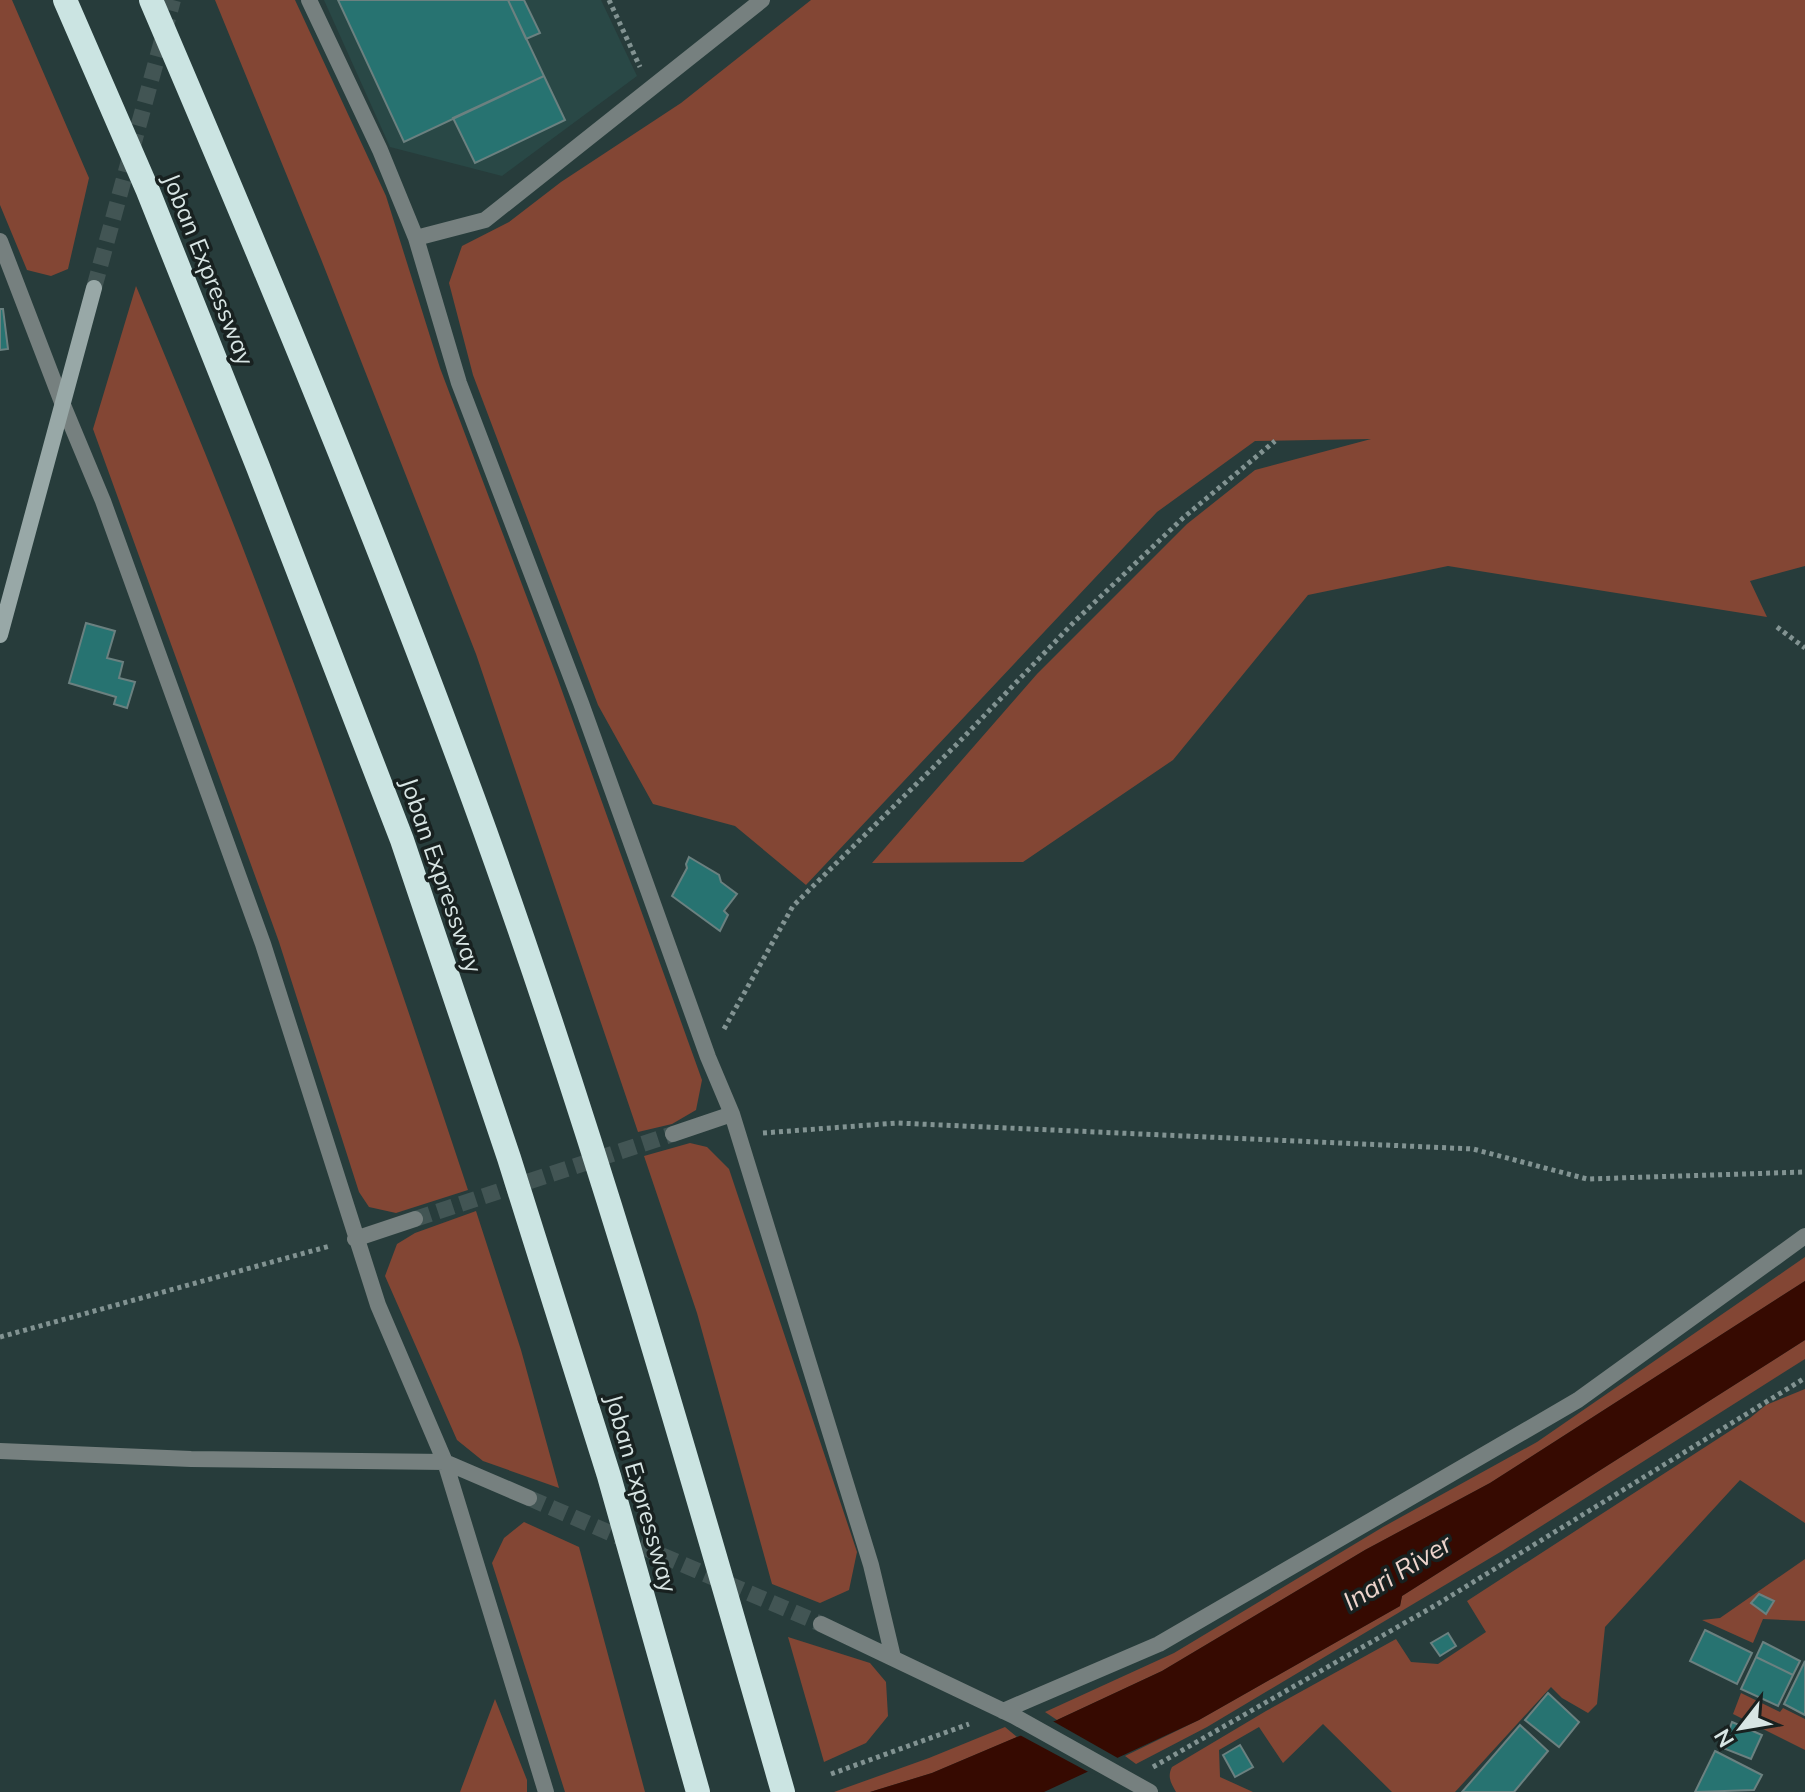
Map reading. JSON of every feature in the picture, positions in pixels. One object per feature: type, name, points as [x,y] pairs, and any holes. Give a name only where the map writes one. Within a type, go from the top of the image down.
[{"type":"highway","name":"Joban Expressway","points":[[65,0],[154,205],[402,840],[509,1158],[605,1460],[698,1792]]},
{"type":"highway","points":[[151,0],[335,437],[474,800],[589,1139],[684,1447],[783,1792]]},
{"type":"main road","points":[[0,635],[4,599],[63,405],[94,288]]},
{"type":"street","points":[[309,0],[380,150],[416,238],[459,383],[581,703],[708,1057],[732,1114],[871,1565],[893,1657]]},
{"type":"street","points":[[416,238],[485,220],[762,0]]},
{"type":"street","points":[[0,241],[103,501],[263,944],[378,1305],[445,1462],[546,1792]]},
{"type":"street","points":[[673,1134],[732,1114]]},
{"type":"street","points":[[355,1239],[415,1219]]},
{"type":"street","points":[[1003,1711],[1159,1644],[1565,1408],[1805,1236]]},
{"type":"street","points":[[0,1451],[191,1459],[445,1462],[529,1498]]},
{"type":"street","points":[[821,1624],[1003,1711],[1150,1792]]},
{"type":"path","points":[[609,0],[650,89]]},
{"type":"path","points":[[708,1057],[793,906],[1129,569],[1183,518],[1275,441]]},
{"type":"path","points":[[1777,627],[1805,648]]},
{"type":"path","points":[[739,1135],[897,1123],[1473,1149],[1587,1179],[1805,1172]]},
{"type":"path","points":[[0,1337],[355,1239]]},
{"type":"path","points":[[1120,1776],[1436,1605],[1805,1378]]},
{"type":"path","points":[[831,1774],[1003,1711]]},
{"type":"shaded area","points":[[0,0],[12,0],[89,178],[68,269],[51,276],[27,270],[0,205]]},
{"type":"shaded area","points":[[215,0],[295,0],[386,196],[440,368],[557,677],[702,1080],[696,1110],[672,1124],[638,1132],[476,654],[321,259]]},
{"type":"shaded area","points":[[324,0],[601,0],[637,76],[502,176],[390,147]]},
{"type":"shaded area","points":[[811,0],[1805,0],[1805,566],[1750,581],[1767,617],[1448,566],[1308,595],[1173,760],[1023,862],[872,863],[1037,674],[1187,524],[1255,470],[1371,439],[1255,441],[1157,512],[806,885],[735,826],[653,804],[598,705],[473,375],[449,283],[462,246],[509,222],[561,182],[681,103]]},
{"type":"shaded area","points":[[136,286],[234,526],[292,679],[370,897],[468,1190],[396,1213],[369,1207],[359,1192],[279,942],[93,429]]},
{"type":"shaded area","points":[[690,1143],[707,1147],[729,1169],[857,1552],[849,1590],[820,1603],[772,1584],[697,1313],[644,1156]]},
{"type":"shaded area","points":[[476,1211],[521,1350],[559,1488],[483,1461],[457,1440],[385,1276],[397,1244],[415,1233]]},
{"type":"shaded area","points":[[1805,1257],[1805,1281],[1490,1483],[1365,1550],[1162,1671],[1057,1720],[1045,1712],[1174,1653],[1383,1527],[1537,1442]]},
{"type":"shaded area","points":[[1805,1340],[1805,1359],[1502,1551],[1207,1727],[1136,1764],[1125,1756],[1199,1720],[1400,1606],[1402,1596]]},
{"type":"shaded area","points":[[1805,1389],[1805,1523],[1740,1480],[1605,1627],[1597,1704],[1588,1713],[1562,1698],[1551,1687],[1455,1792],[1392,1792],[1323,1724],[1283,1763],[1259,1727],[1219,1750],[1220,1777],[1253,1792],[1176,1792],[1170,1777],[1172,1767],[1396,1639],[1411,1662],[1438,1664],[1486,1632],[1467,1601],[1766,1405]]},
{"type":"shaded area","points":[[524,1522],[579,1547],[645,1792],[565,1792],[492,1563],[504,1538]]},
{"type":"shaded area","points":[[1805,1559],[1805,1621],[1763,1619],[1753,1643],[1702,1620],[1720,1618]]},
{"type":"shaded area","points":[[788,1637],[870,1663],[886,1682],[888,1716],[866,1743],[824,1762]]},
{"type":"shaded area","points":[[1741,1693],[1780,1712],[1783,1708],[1805,1719],[1805,1750],[1733,1714]]},
{"type":"shaded area","points":[[495,1699],[527,1780],[527,1792],[460,1792]]},
{"type":"shaded area","points":[[1005,1727],[1017,1737],[932,1773],[870,1792],[834,1792],[929,1758]]},
{"type":"water","name":"Inari River","points":[[1805,1281],[1805,1340],[1402,1596],[1400,1606],[1199,1720],[1044,1792],[870,1792],[932,1773],[1162,1671],[1365,1550],[1490,1483]]},
{"type":"pier","points":[[1049,1719],[1123,1761],[1094,1775],[1016,1733]]},
{"type":"building","points":[[338,0],[508,0],[544,76],[404,142]]},
{"type":"building","points":[[508,0],[524,0],[540,33],[526,39]]},
{"type":"building","points":[[544,76],[565,120],[475,163],[453,118]]},
{"type":"building","points":[[0,309],[3,309],[8,349],[0,350]]},
{"type":"building","points":[[86,623],[115,631],[107,658],[123,662],[119,678],[135,682],[127,708],[114,704],[116,697],[69,683]]},
{"type":"building","points":[[689,857],[719,875],[721,882],[737,894],[724,911],[728,915],[720,931],[672,896],[687,868]]},
{"type":"building","points":[[1759,1594],[1774,1601],[1766,1614],[1751,1603]]},
{"type":"building","points":[[1705,1630],[1752,1653],[1737,1684],[1690,1661]]},
{"type":"building","points":[[1448,1633],[1456,1646],[1440,1656],[1431,1643]]},
{"type":"building","points":[[1763,1642],[1800,1661],[1793,1675],[1756,1657]]},
{"type":"building","points":[[1756,1657],[1793,1675],[1778,1706],[1741,1689]]},
{"type":"building","points":[[1805,1661],[1805,1715],[1784,1704]]},
{"type":"building","points":[[1548,1693],[1579,1722],[1559,1747],[1525,1720]]},
{"type":"building","points":[[1732,1722],[1762,1735],[1751,1759],[1723,1748]]},
{"type":"building","points":[[1520,1725],[1548,1751],[1514,1792],[1462,1792]]},
{"type":"building","points":[[1240,1745],[1253,1767],[1235,1777],[1223,1755]]},
{"type":"building","points":[[1715,1751],[1762,1775],[1754,1790],[1695,1792]]},
{"type":"tunnel","points":[[94,288],[173,0]]},
{"type":"tunnel","points":[[415,1219],[673,1134]]},
{"type":"tunnel","points":[[529,1498],[821,1624]]}]
